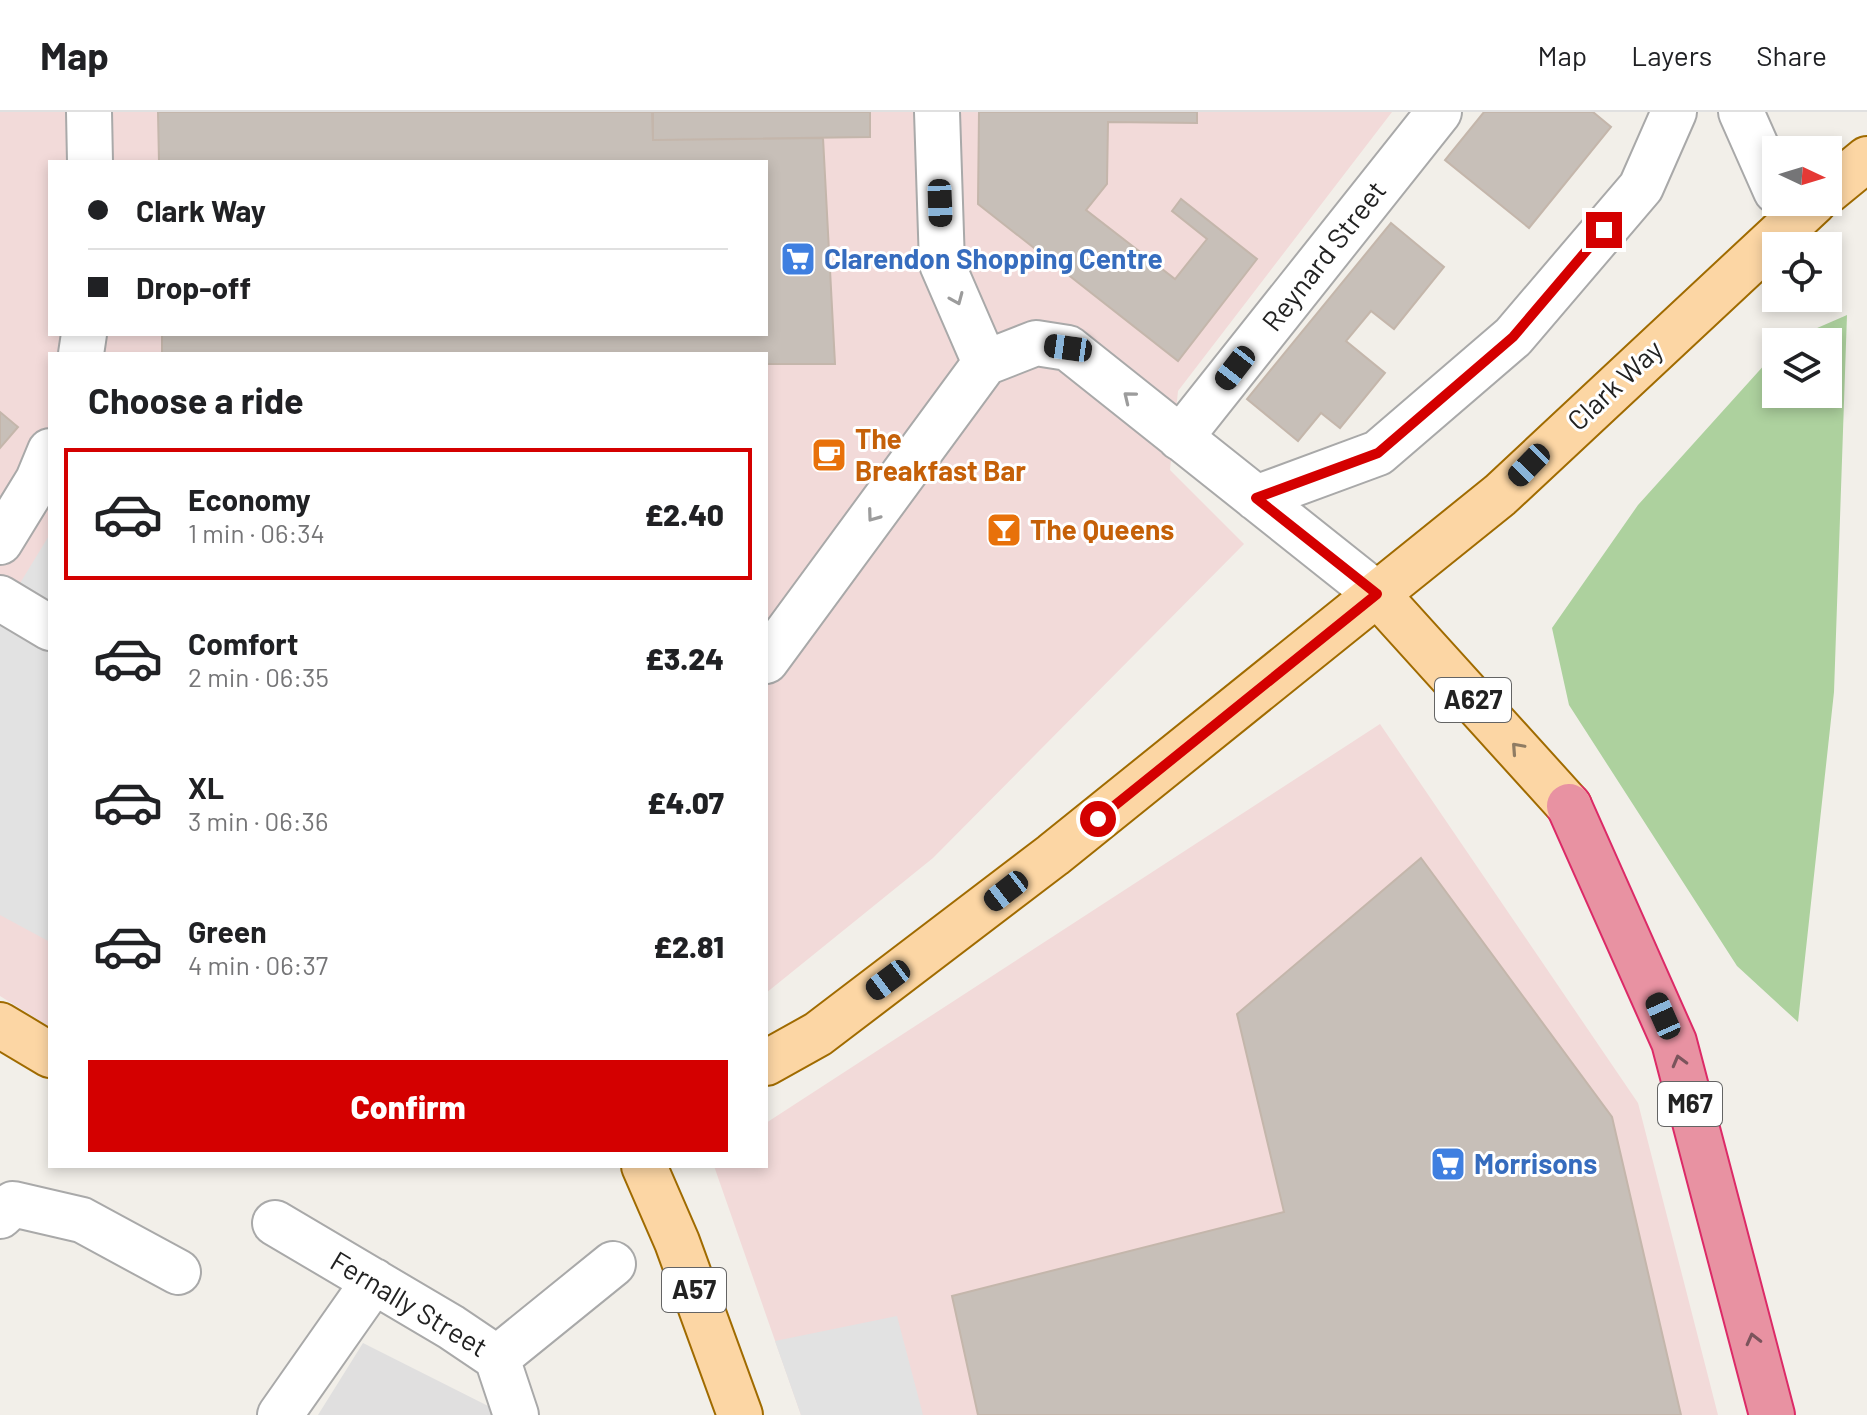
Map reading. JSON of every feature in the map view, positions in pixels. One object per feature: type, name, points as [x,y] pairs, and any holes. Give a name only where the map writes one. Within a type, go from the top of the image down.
[{"type":"highway","name":"M67","points":[[1569,806],[1674,1042],[1772,1415]]},
{"type":"main road","points":[[1842,179],[1864,161]]},
{"type":"main road","name":"Clark Way","points":[[768,1062],[818,1034],[1053,855],[1500,495],[1778,216]]},
{"type":"main road","name":"A627","points":[[1377,594],[1569,806]]},
{"type":"main road","points":[[0,1025],[48,1054]]},
{"type":"main road","name":"A57","points":[[645,1168],[677,1242],[740,1415]]},
{"type":"street","points":[[89,112],[90,160]]},
{"type":"street","points":[[937,112],[942,264],[985,363]]},
{"type":"street","name":"Reynard Street","points":[[1180,438],[1439,112]]},
{"type":"street","points":[[1256,498],[1378,453],[1513,337],[1641,187],[1674,112]]},
{"type":"street","points":[[1741,112],[1762,151]]},
{"type":"street","points":[[768,658],[985,363],[1036,343],[1068,348],[1377,594]]},
{"type":"street","points":[[0,542],[44,465]]},
{"type":"street","points":[[0,598],[48,627]]},
{"type":"street","points":[[0,1216],[13,1204],[82,1220],[178,1272]]},
{"type":"street","name":"Fernally Street","points":[[275,1223],[451,1327],[497,1358],[613,1264]]},
{"type":"street","points":[[280,1415],[374,1281]]},
{"type":"street","points":[[497,1358],[516,1415]]},
{"type":"shaded area","points":[[0,112],[1392,112],[1178,391],[1170,470],[1244,544],[933,858],[768,991],[768,352],[48,352],[48,1026],[0,996]]},
{"type":"shaded area","points":[[48,537],[48,941],[0,915],[0,616]]},
{"type":"shaded area","points":[[1380,724],[1638,1103],[1718,1415],[801,1415],[715,1168],[768,1168],[768,1122]]},
{"type":"shaded area","points":[[897,1316],[923,1415],[801,1415],[775,1341]]},
{"type":"shaded area","points":[[363,1343],[506,1415],[318,1415]]},
{"type":"green space","points":[[1847,315],[1834,692],[1798,1022],[1737,966],[1569,705],[1552,628],[1638,505],[1762,368],[1762,408],[1842,408],[1842,328],[1817,328]]},
{"type":"building","name":"Clarendon Shopping Centre","points":[[158,112],[652,112],[653,140],[823,138],[835,364],[768,364],[768,352],[162,352],[162,336],[768,336],[768,160],[159,160]]},
{"type":"building","points":[[653,112],[870,112],[870,137],[653,140]]},
{"type":"building","points":[[979,112],[1197,112],[1197,123],[1108,122],[1107,184],[1086,210],[1175,279],[1207,239],[1172,211],[1181,199],[1257,259],[1178,361],[978,204]]},
{"type":"building","points":[[1484,112],[1593,112],[1611,127],[1529,228],[1445,160]]},
{"type":"building","points":[[1391,223],[1444,267],[1394,329],[1371,311],[1346,341],[1385,373],[1340,428],[1321,413],[1298,441],[1247,399]]},
{"type":"building","points":[[0,412],[18,427],[0,448]]},
{"type":"building","name":"Morrisons","points":[[1421,858],[1612,1117],[1681,1415],[978,1415],[952,1296],[1284,1212],[1237,1014]]},
{"type":"place","name":"Clarendon Shopping Centre","points":[[798,259]]},
{"type":"place","name":"The Breakfast Bar","points":[[829,455]]},
{"type":"place","name":"The Queens","points":[[1004,530]]},
{"type":"place","name":"Morrisons","points":[[1448,1164]]},
{"type":"route","points":[[1098,819],[1377,594],[1256,498],[1378,453],[1513,337],[1604,230]]}]
